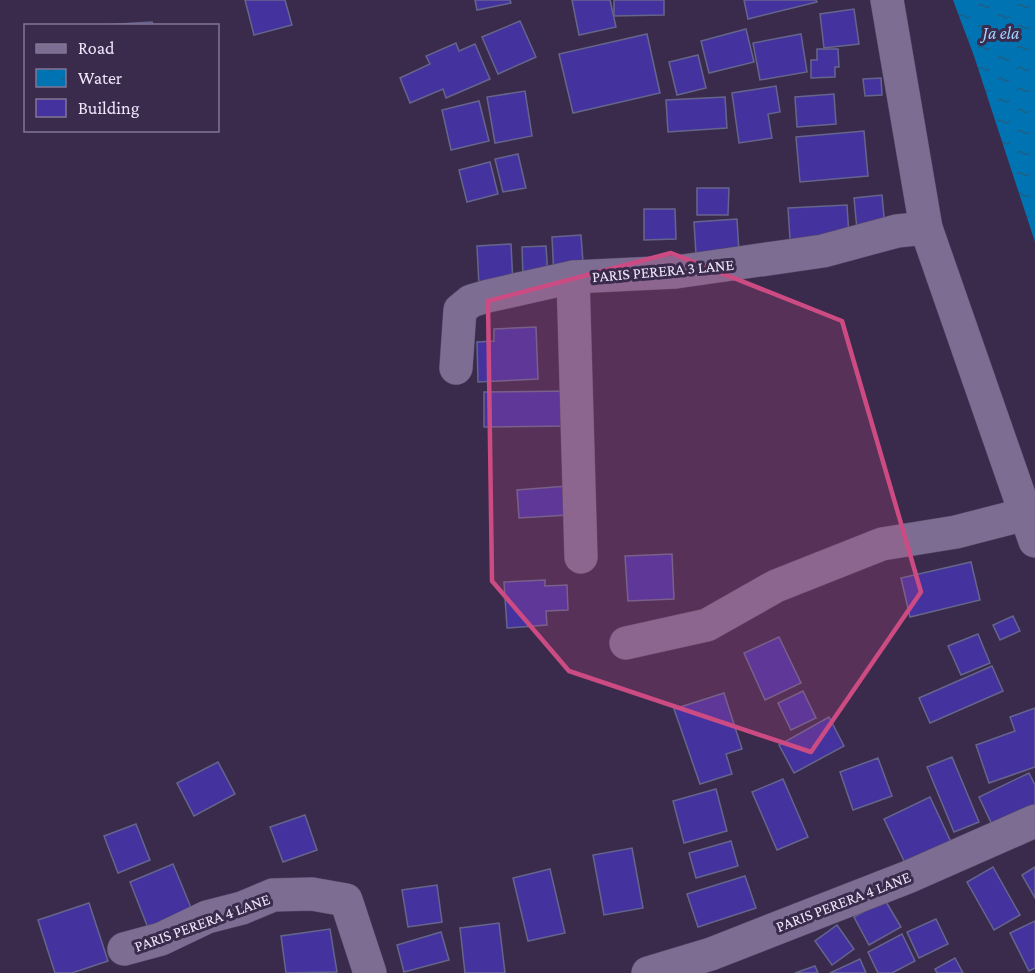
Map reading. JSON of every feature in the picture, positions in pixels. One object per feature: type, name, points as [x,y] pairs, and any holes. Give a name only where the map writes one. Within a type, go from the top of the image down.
[{"type":"street","points":[[626,643],[707,625],[776,586],[882,544],[956,532],[1031,528],[926,228],[887,0]]},
{"type":"street","name":"PARIS PERERA 3 LANE","points":[[456,368],[460,310],[471,301],[573,278],[699,269],[823,251],[897,231],[926,228]]},
{"type":"street","points":[[573,278],[581,557]]},
{"type":"street","name":"PARIS PERERA 4 LANE","points":[[648,973],[711,954],[908,877],[1035,821]]},
{"type":"street","name":"PARIS PERERA 4 LANE","points":[[124,949],[161,939],[207,917],[242,908],[273,895],[312,894],[346,900],[370,973]]},
{"type":"highlighted area","points":[[671,253],[842,321],[921,592],[811,752],[569,671],[492,581],[488,301]]},
{"type":"water","name":"Ja ela","points":[[953,0],[1035,0],[1035,242],[974,56]]},
{"type":"building","points":[[245,0],[285,0],[292,25],[254,35]]},
{"type":"building","points":[[475,0],[510,0],[511,3],[477,10]]},
{"type":"building","points":[[572,0],[610,0],[616,27],[579,35]]},
{"type":"building","points":[[614,0],[664,0],[664,15],[614,16]]},
{"type":"building","points":[[744,0],[816,0],[817,2],[748,19]]},
{"type":"building","points":[[854,9],[859,44],[824,48],[820,14]]},
{"type":"building","points":[[520,21],[536,57],[498,74],[482,37]]},
{"type":"building","points":[[152,22],[152,24],[119,24]]},
{"type":"building","points":[[746,29],[754,62],[709,73],[701,41]]},
{"type":"building","points":[[647,34],[660,93],[573,113],[559,54]]},
{"type":"building","points":[[801,34],[807,72],[760,80],[753,43]]},
{"type":"building","points":[[456,43],[459,51],[475,44],[490,79],[446,98],[443,89],[410,103],[400,78],[430,64],[426,56]]},
{"type":"building","points":[[817,49],[838,49],[839,67],[835,67],[835,77],[811,78],[811,60],[817,60]]},
{"type":"building","points":[[698,55],[706,88],[677,95],[669,62]]},
{"type":"building","points":[[881,78],[882,95],[865,96],[863,79]]},
{"type":"building","points":[[776,86],[780,112],[768,114],[772,138],[739,143],[732,93]]},
{"type":"building","points":[[525,91],[532,136],[495,143],[487,97]]},
{"type":"building","points":[[834,94],[836,124],[797,127],[795,97]]},
{"type":"building","points":[[725,97],[727,128],[668,132],[666,100]]},
{"type":"building","points":[[479,101],[489,141],[451,150],[442,110]]},
{"type":"building","points":[[864,131],[868,176],[800,182],[796,137]]},
{"type":"building","points":[[518,154],[526,188],[503,192],[495,159]]},
{"type":"building","points":[[490,162],[498,194],[467,202],[459,170]]},
{"type":"building","points":[[697,188],[729,188],[728,215],[697,215]]},
{"type":"building","points":[[882,195],[886,238],[858,240],[854,198]]},
{"type":"building","points":[[847,205],[850,251],[791,254],[788,208]]},
{"type":"building","points":[[644,209],[675,209],[676,239],[644,240]]},
{"type":"building","points":[[737,219],[739,253],[696,255],[694,222]]},
{"type":"building","points":[[581,235],[584,276],[554,278],[552,237]]},
{"type":"building","points":[[511,244],[513,284],[479,286],[477,246]]},
{"type":"building","points":[[546,246],[548,277],[523,278],[522,247]]},
{"type":"building","points":[[536,327],[538,379],[478,382],[477,342],[494,341],[494,329]]},
{"type":"building","points":[[569,391],[569,426],[484,427],[484,392]]},
{"type":"building","points":[[567,486],[569,515],[519,518],[517,490]]},
{"type":"building","points":[[672,554],[674,599],[628,601],[625,556]]},
{"type":"building","points":[[971,562],[980,600],[910,617],[901,578]]},
{"type":"building","points":[[545,580],[545,586],[567,585],[568,610],[546,611],[547,625],[507,628],[504,582]]},
{"type":"building","points":[[1013,616],[1020,631],[1000,640],[993,625]]},
{"type":"building","points":[[978,634],[990,663],[961,675],[948,646]]},
{"type":"building","points":[[779,637],[801,683],[765,700],[744,653]]},
{"type":"building","points":[[992,666],[1003,691],[930,723],[919,698]]},
{"type":"building","points":[[803,691],[816,718],[791,730],[778,703]]},
{"type":"building","points":[[724,693],[742,749],[726,754],[732,774],[700,784],[674,709]]},
{"type":"building","points":[[1035,708],[1035,767],[989,783],[976,745],[1015,731],[1010,717]]},
{"type":"building","points":[[829,717],[844,746],[794,773],[779,745]]},
{"type":"building","points":[[952,757],[979,822],[954,832],[927,767]]},
{"type":"building","points":[[878,758],[892,796],[853,810],[840,772]]},
{"type":"building","points":[[218,762],[235,794],[194,816],[177,783]]},
{"type":"building","points":[[1029,773],[1035,785],[1035,815],[996,833],[979,797]]},
{"type":"building","points":[[783,779],[808,837],[777,850],[752,792]]},
{"type":"building","points":[[716,789],[727,831],[684,843],[673,801]]},
{"type":"building","points":[[930,797],[951,842],[905,863],[884,819]]},
{"type":"building","points":[[305,815],[317,850],[283,862],[270,827]]},
{"type":"building","points":[[136,824],[150,860],[118,873],[104,836]]},
{"type":"building","points":[[731,841],[738,866],[696,878],[689,853]]},
{"type":"building","points":[[632,848],[643,908],[604,915],[593,855]]},
{"type":"building","points":[[173,864],[194,915],[150,933],[130,882]]},
{"type":"building","points":[[993,867],[1020,915],[994,930],[967,882]]},
{"type":"building","points":[[1035,867],[1035,898],[1022,875]]},
{"type":"building","points":[[550,869],[565,933],[528,941],[513,878]]},
{"type":"building","points":[[745,876],[756,908],[698,927],[687,894]]},
{"type":"building","points":[[437,885],[442,922],[408,927],[402,890]]},
{"type":"building","points":[[885,900],[901,927],[869,945],[854,917]]},
{"type":"building","points":[[89,903],[108,961],[72,973],[55,973],[38,920]]},
{"type":"building","points":[[936,919],[948,944],[919,958],[907,932]]},
{"type":"building","points":[[1035,921],[1035,968],[1029,971],[1010,933]]},
{"type":"building","points":[[499,923],[505,973],[465,973],[460,928]]},
{"type":"building","points":[[837,925],[854,949],[832,965],[815,941]]},
{"type":"building","points":[[330,929],[337,972],[286,973],[281,936]]},
{"type":"building","points":[[441,932],[449,960],[404,972],[397,945]]},
{"type":"building","points":[[902,934],[915,961],[892,973],[878,973],[868,952]]},
{"type":"building","points":[[955,958],[963,973],[937,973],[935,969]]},
{"type":"building","points":[[860,959],[866,973],[830,973]]},
{"type":"building","points":[[815,966],[818,973],[795,973]]}]
